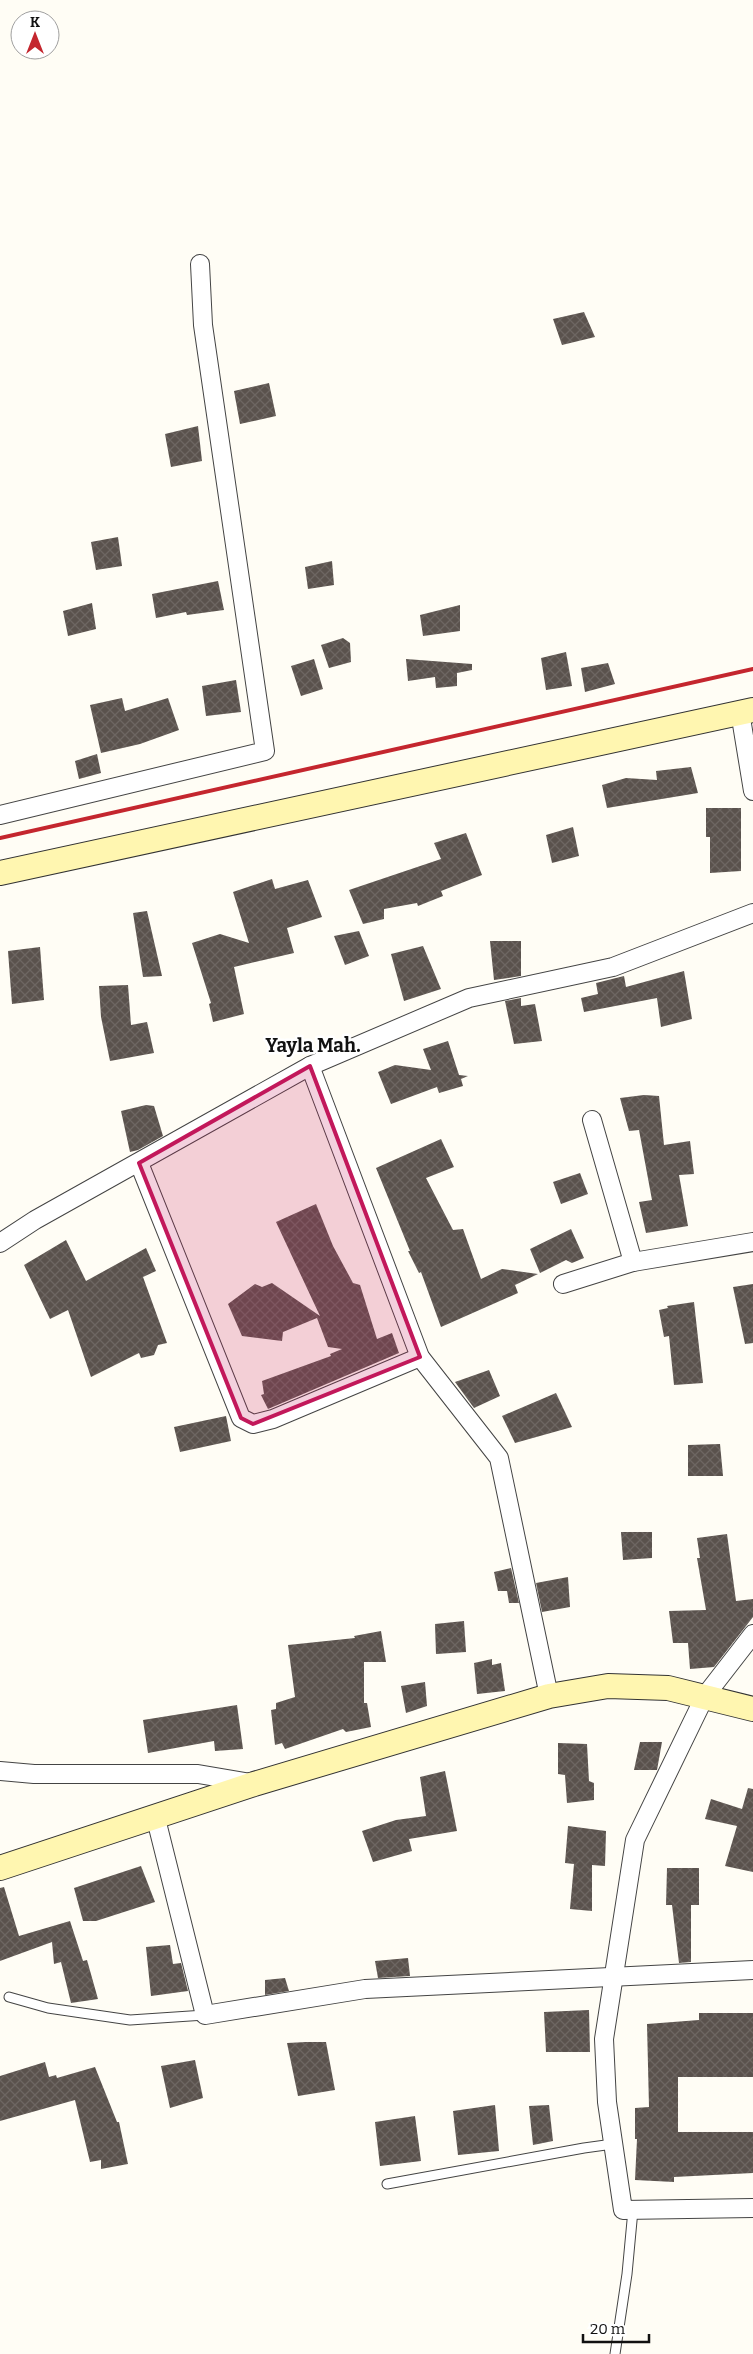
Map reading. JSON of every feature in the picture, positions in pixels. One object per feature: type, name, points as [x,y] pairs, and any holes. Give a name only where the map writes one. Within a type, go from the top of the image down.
[{"type":"main road","points":[[0,873],[746,711]]},
{"type":"main road","points":[[0,1868],[155,1815],[548,1696],[608,1686],[668,1688],[753,1709]]},
{"type":"street","points":[[0,815],[265,751],[203,325],[200,264]]},
{"type":"street","points":[[746,711],[753,791]]},
{"type":"street","points":[[0,1244],[35,1220],[310,1066],[469,998],[613,967],[753,913]]},
{"type":"street","points":[[310,1066],[420,1358],[499,1458],[548,1696]]},
{"type":"street","points":[[592,1120],[633,1262]]},
{"type":"street","points":[[139,1163],[241,1418],[253,1424],[273,1419],[420,1358]]},
{"type":"street","points":[[563,1284],[633,1262],[753,1242]]},
{"type":"street","points":[[753,1634],[704,1696],[635,1840],[615,1979],[604,2039],[607,2102],[623,2210],[753,2208]]},
{"type":"street","points":[[0,1771],[34,1774],[198,1774],[254,1784]]},
{"type":"street","points":[[155,1815],[205,2015],[365,1989],[615,1979],[753,1970]]},
{"type":"lane","points":[[9,1997],[48,2008],[130,2020],[205,2015]]},
{"type":"lane","points":[[387,2184],[613,2144]]},
{"type":"lane","points":[[615,2354],[634,2210]]},
{"type":"highlighted area","points":[[310,1066],[420,1357],[253,1424],[241,1418],[139,1163]]},
{"type":"building","points":[[584,312],[595,337],[562,345],[553,319]]},
{"type":"building","points":[[269,383],[276,416],[240,424],[234,391]]},
{"type":"building","points":[[198,426],[202,461],[171,467],[165,434]]},
{"type":"building","points":[[118,537],[122,566],[96,570],[91,542]]},
{"type":"building","points":[[332,561],[334,585],[308,589],[305,567]]},
{"type":"building","points":[[218,581],[224,610],[187,615],[186,612],[156,618],[152,594]]},
{"type":"building","points":[[92,603],[96,629],[68,636],[63,611]]},
{"type":"building","points":[[460,605],[460,631],[423,636],[420,615]]},
{"type":"building","points":[[343,638],[350,643],[351,662],[329,668],[321,645]]},
{"type":"building","points":[[566,652],[572,686],[546,690],[541,658]]},
{"type":"building","points":[[314,659],[323,689],[301,696],[291,666]]},
{"type":"building","points":[[406,659],[472,664],[472,670],[457,673],[457,686],[436,688],[435,677],[408,681]]},
{"type":"building","points":[[608,663],[615,684],[585,692],[581,668]]},
{"type":"building","points":[[236,680],[241,712],[206,716],[202,686]]},
{"type":"building","points":[[122,698],[125,711],[168,698],[179,730],[140,744],[101,753],[90,705]]},
{"type":"building","points":[[97,754],[101,773],[79,779],[75,761]]},
{"type":"building","points":[[691,767],[698,793],[607,808],[602,785],[626,778],[657,780],[656,771]]},
{"type":"building","points":[[706,808],[741,808],[741,871],[710,873],[710,837],[706,837]]},
{"type":"building","points":[[573,827],[579,856],[552,863],[546,835]]},
{"type":"building","points":[[466,833],[482,875],[441,891],[443,896],[418,906],[417,903],[384,909],[384,919],[363,924],[349,890],[441,859],[434,843]]},
{"type":"building","points":[[272,879],[275,889],[308,880],[322,917],[287,928],[294,953],[234,967],[244,1014],[213,1022],[209,1004],[211,1003],[192,943],[220,934],[249,943],[233,892]]},
{"type":"building","points":[[147,911],[162,976],[143,977],[133,913]]},
{"type":"building","points":[[359,931],[369,956],[345,965],[334,936]]},
{"type":"building","points":[[490,941],[521,941],[521,976],[494,980]]},
{"type":"building","points":[[423,946],[441,989],[404,1001],[391,954]]},
{"type":"building","points":[[40,947],[44,1000],[12,1004],[8,951]]},
{"type":"building","points":[[684,971],[692,1019],[661,1027],[657,998],[584,1012],[581,998],[598,994],[596,983],[624,976],[626,987]]},
{"type":"building","points":[[128,985],[131,1025],[147,1022],[154,1053],[110,1061],[101,1017],[99,986]]},
{"type":"building","points":[[521,998],[521,1006],[535,1004],[542,1041],[514,1044],[505,1001]]},
{"type":"building","points":[[448,1041],[459,1075],[468,1076],[461,1079],[463,1086],[439,1093],[437,1087],[391,1104],[378,1072],[395,1065],[431,1070],[423,1049]]},
{"type":"building","points":[[644,1095],[659,1096],[664,1145],[690,1141],[694,1174],[679,1175],[688,1226],[646,1233],[639,1202],[652,1200],[639,1130],[629,1131],[620,1098]]},
{"type":"building","points":[[146,1105],[154,1106],[163,1136],[138,1150],[130,1152],[121,1111]]},
{"type":"building","points":[[441,1139],[454,1167],[426,1178],[453,1230],[463,1229],[481,1279],[502,1269],[538,1274],[515,1285],[518,1293],[441,1327],[421,1272],[419,1273],[408,1251],[410,1251],[376,1168]]},
{"type":"building","points":[[580,1173],[588,1194],[561,1204],[553,1182]]},
{"type":"building","points":[[316,1204],[333,1246],[353,1283],[360,1285],[377,1339],[392,1333],[399,1353],[268,1409],[261,1395],[264,1394],[262,1381],[331,1356],[330,1354],[342,1349],[328,1347],[317,1318],[283,1332],[282,1341],[242,1336],[228,1304],[255,1284],[262,1287],[272,1283],[320,1316],[276,1222]]},
{"type":"building","points":[[571,1229],[584,1258],[572,1263],[566,1260],[540,1273],[530,1249]]},
{"type":"building","points":[[66,1240],[86,1281],[146,1248],[156,1271],[143,1277],[167,1343],[158,1345],[154,1355],[141,1358],[139,1353],[91,1377],[68,1310],[50,1319],[24,1265]]},
{"type":"building","points":[[753,1284],[753,1343],[745,1344],[733,1287]]},
{"type":"building","points":[[694,1302],[703,1383],[674,1385],[669,1336],[664,1337],[659,1310],[668,1308],[667,1306]]},
{"type":"building","points":[[489,1370],[500,1396],[474,1408],[455,1382]]},
{"type":"building","points":[[556,1393],[572,1427],[515,1443],[502,1416]]},
{"type":"building","points":[[226,1416],[231,1441],[180,1452],[174,1427]]},
{"type":"building","points":[[720,1444],[723,1476],[688,1476],[688,1445]]},
{"type":"building","points":[[621,1532],[652,1532],[652,1558],[623,1560]]},
{"type":"building","points":[[727,1534],[736,1601],[753,1599],[753,1617],[714,1667],[690,1669],[688,1643],[673,1643],[669,1611],[706,1610],[697,1558],[700,1558],[697,1538]]},
{"type":"building","points":[[511,1568],[519,1603],[509,1603],[507,1591],[498,1591],[494,1572]]},
{"type":"building","points":[[568,1577],[570,1607],[542,1612],[536,1583]]},
{"type":"building","points":[[464,1621],[466,1652],[436,1654],[435,1624]]},
{"type":"building","points":[[381,1631],[386,1662],[364,1662],[364,1703],[367,1703],[371,1727],[346,1732],[343,1729],[285,1749],[282,1743],[275,1745],[271,1710],[276,1709],[276,1703],[295,1697],[288,1645],[355,1638],[354,1636]]},
{"type":"building","points":[[492,1659],[492,1665],[501,1663],[505,1691],[477,1694],[474,1663]]},
{"type":"building","points":[[425,1682],[427,1706],[406,1713],[401,1686]]},
{"type":"building","points":[[237,1705],[243,1749],[215,1751],[214,1741],[148,1753],[143,1720]]},
{"type":"building","points":[[640,1742],[662,1742],[657,1770],[634,1770]]},
{"type":"building","points":[[558,1743],[587,1744],[589,1781],[594,1783],[594,1800],[567,1803],[565,1775],[558,1774]]},
{"type":"building","points":[[445,1771],[457,1831],[409,1839],[412,1851],[373,1862],[362,1831],[396,1820],[426,1816],[420,1777]]},
{"type":"building","points":[[748,1788],[753,1789],[753,1872],[725,1866],[737,1826],[705,1819],[711,1799],[742,1809]]},
{"type":"building","points":[[568,1826],[606,1831],[605,1866],[592,1865],[592,1911],[570,1909],[574,1864],[565,1863]]},
{"type":"building","points":[[141,1866],[155,1902],[96,1921],[83,1921],[74,1888]]},
{"type":"building","points":[[667,1868],[699,1868],[699,1905],[691,1905],[691,1962],[679,1963],[672,1905],[666,1905]]},
{"type":"building","points":[[4,1887],[19,1936],[70,1921],[83,1961],[87,1960],[98,1999],[71,2003],[61,1962],[54,1964],[52,1942],[0,1961],[0,1888]]},
{"type":"building","points":[[170,1945],[173,1964],[181,1963],[188,1991],[151,1996],[146,1947]]},
{"type":"building","points":[[408,1958],[410,1976],[378,1978],[375,1961]]},
{"type":"building","points":[[285,1978],[289,1991],[265,1995],[265,1980]]},
{"type":"building","points":[[589,2010],[590,2052],[546,2052],[544,2012]]},
{"type":"building","points":[[699,2013],[753,2013],[753,2077],[678,2077],[678,2132],[753,2132],[753,2173],[674,2177],[674,2182],[635,2180],[637,2139],[635,2139],[635,2108],[649,2107],[647,2024],[699,2020]]},
{"type":"building","points":[[326,2042],[335,2090],[298,2096],[287,2043]]},
{"type":"building","points":[[195,2060],[203,2098],[170,2108],[161,2066]]},
{"type":"building","points":[[45,2062],[49,2077],[56,2075],[57,2078],[95,2067],[117,2122],[119,2122],[128,2164],[101,2169],[101,2160],[90,2162],[75,2100],[0,2121],[0,2076]]},
{"type":"building","points":[[495,2105],[499,2151],[458,2155],[453,2111]]},
{"type":"building","points":[[549,2105],[553,2141],[533,2145],[529,2106]]},
{"type":"building","points":[[415,2116],[421,2161],[380,2166],[375,2122]]},
{"type":"railway","points":[[0,838],[753,669]]},
{"type":"district","name":"Yayla Mah.","points":[[313,1045]]}]
